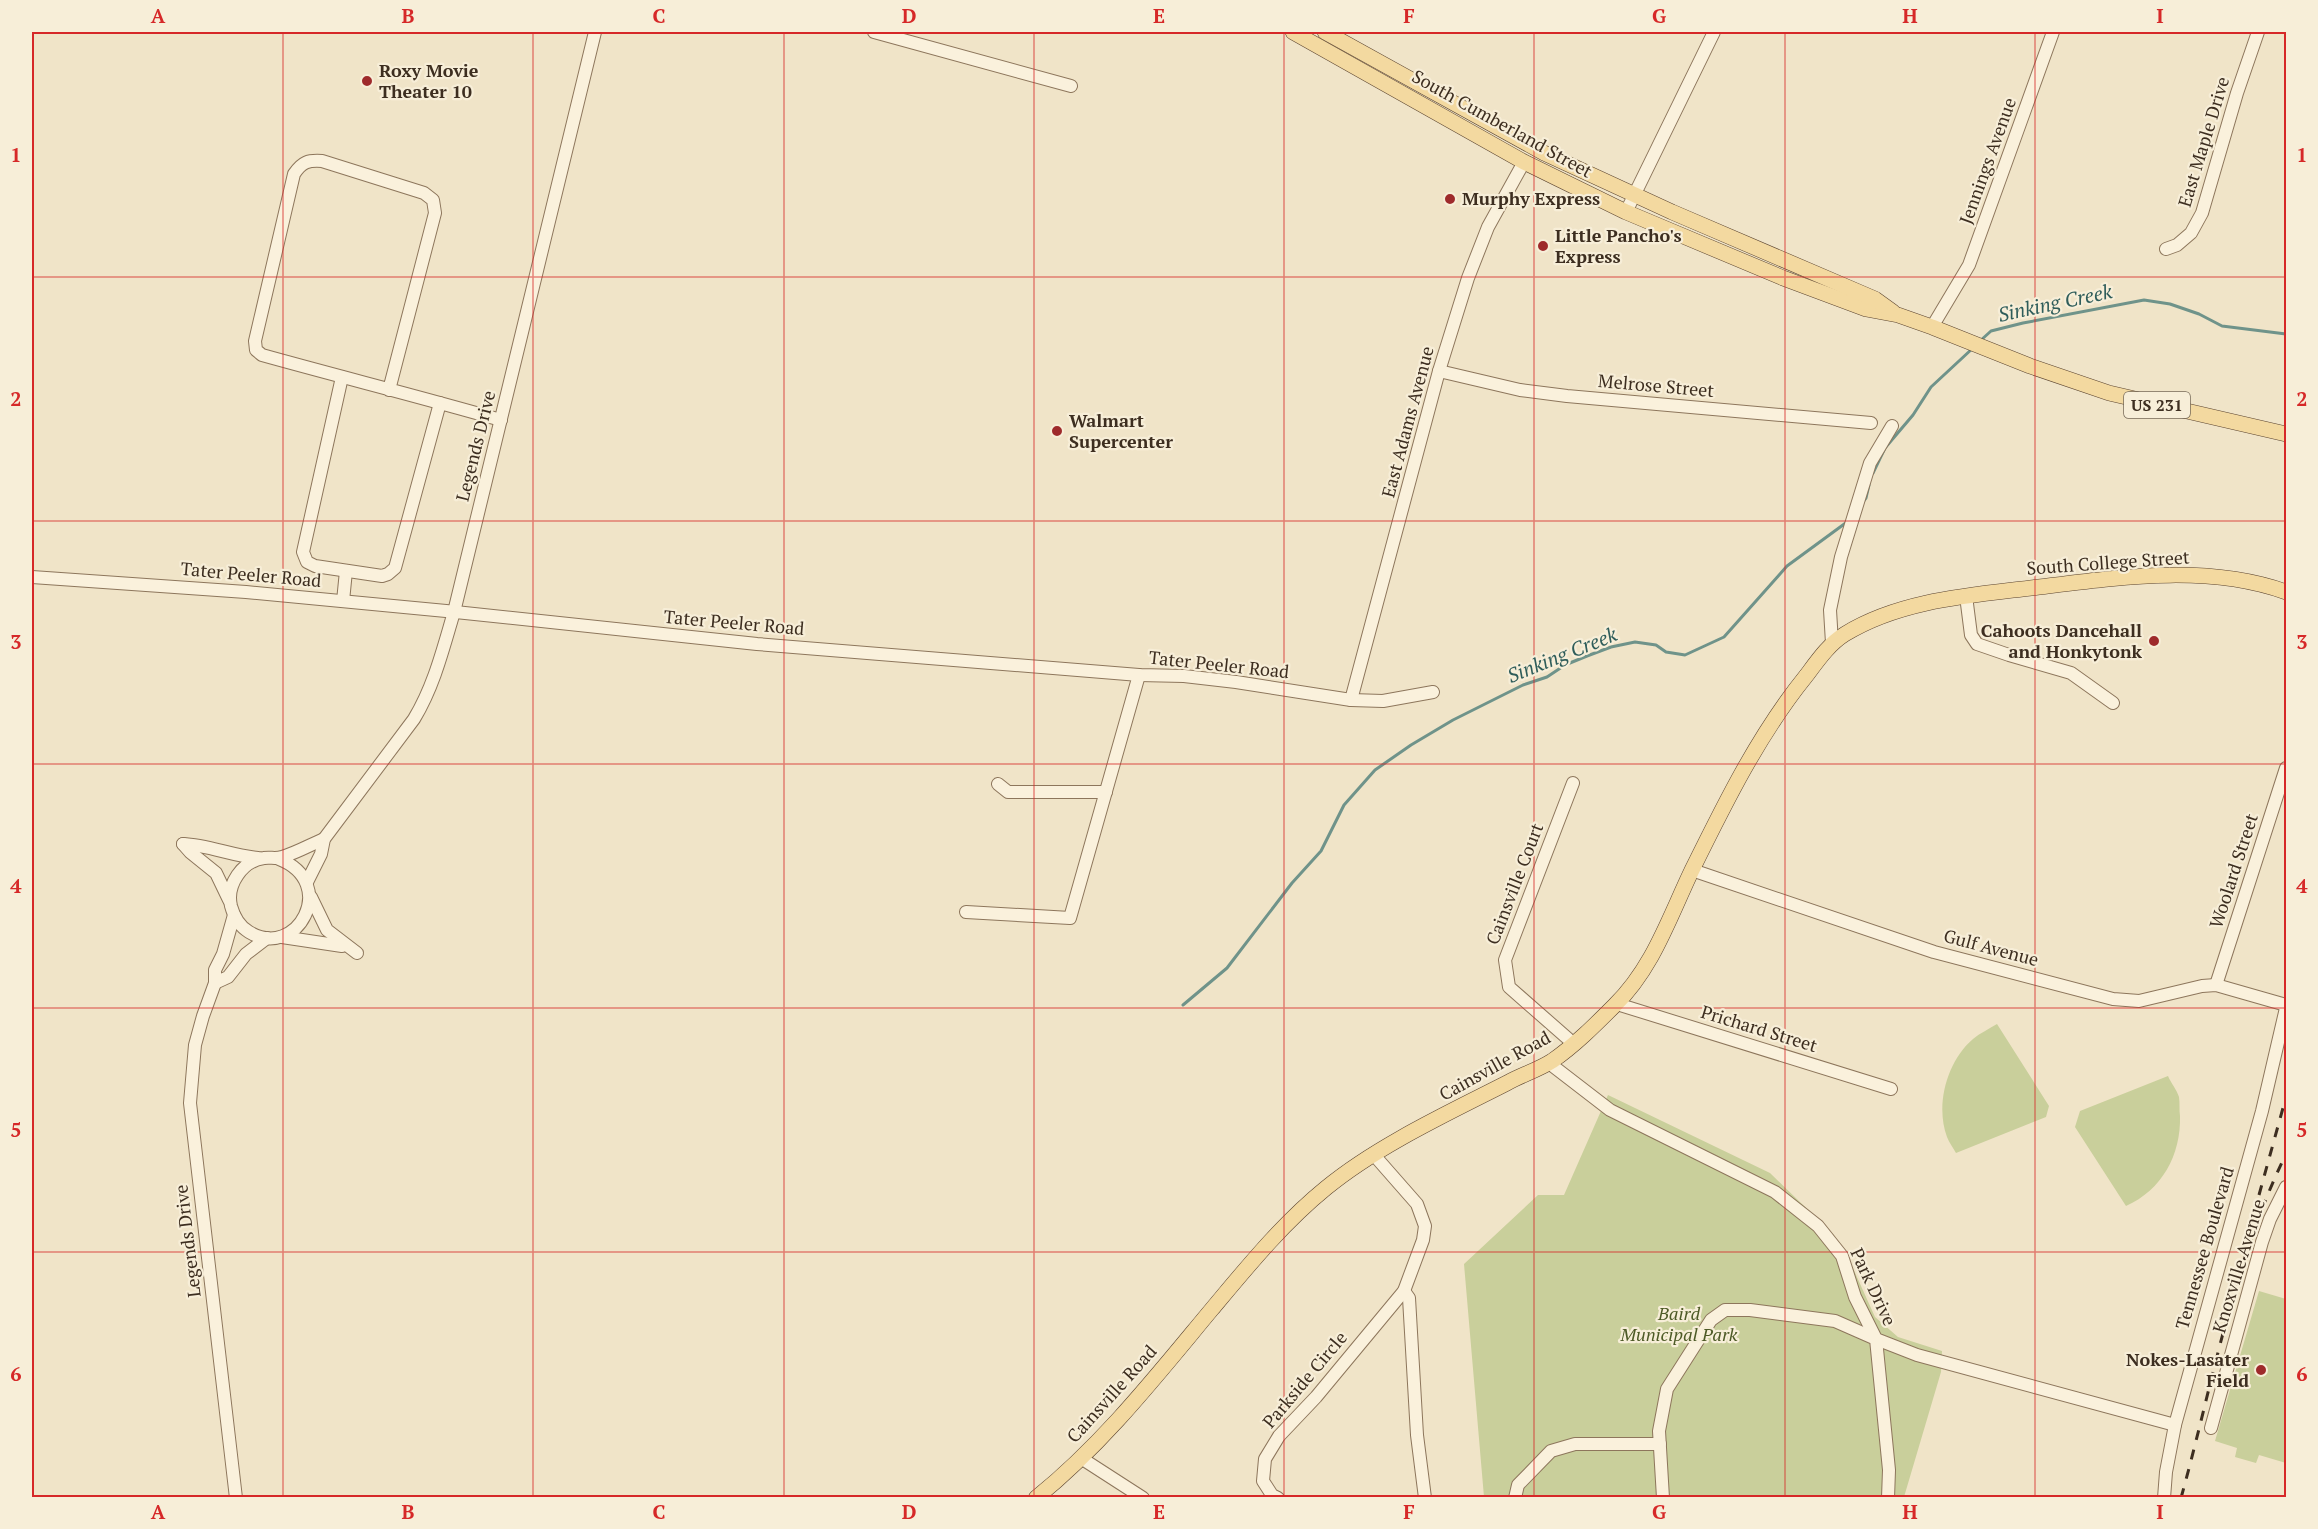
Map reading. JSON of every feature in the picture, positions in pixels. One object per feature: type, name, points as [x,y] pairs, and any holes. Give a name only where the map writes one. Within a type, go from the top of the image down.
[{"type":"main road","name":"South Cumberland Street","points":[[1293,32],[1524,162],[1626,212],[1783,278],[1856,305],[1898,315],[2030,366],[2109,393],[2286,434]]},
{"type":"main road","name":"South Cumberland Street","points":[[1325,32],[1544,153],[1634,195],[1875,299],[1898,315]]},
{"type":"main road","name":"South College Street","points":[[1966,596],[2141,577],[2184,576],[2228,577],[2286,592]]},
{"type":"main road","name":"Cainsville Road","points":[[1036,1497],[1081,1458],[1142,1393],[1271,1239],[1329,1185],[1374,1155],[1549,1063],[1574,1044],[1617,1004],[1659,946],[1692,870],[1737,783],[1782,705],[1832,643],[1870,620],[1966,596]]},
{"type":"street","name":"Legends Drive","points":[[307,882],[321,854],[326,836],[398,741],[426,698],[454,612],[595,32]]},
{"type":"street","points":[[874,32],[1071,86]]},
{"type":"street","points":[[1626,212],[1714,32]]},
{"type":"street","name":"Jennings Avenue","points":[[1932,327],[1968,265],[1980,236],[2054,32]]},
{"type":"street","name":"East Maple Drive","points":[[2166,249],[2183,241],[2197,224],[2259,32]]},
{"type":"street","points":[[389,390],[435,213],[433,200],[424,193],[322,161],[310,160],[301,164],[294,174],[255,341],[256,350],[262,355],[389,390],[501,420]]},
{"type":"street","name":"East Adams Avenue","points":[[1351,700],[1439,370],[1479,246],[1524,162]]},
{"type":"street","name":"Melrose Street","points":[[1439,370],[1520,390],[1567,396],[1871,423]]},
{"type":"street","points":[[342,377],[303,552],[307,562],[315,566],[382,576],[395,568],[440,403]]},
{"type":"street","points":[[1832,643],[1830,610],[1840,557],[1870,463],[1892,426]]},
{"type":"street","points":[[343,601],[346,571]]},
{"type":"street","name":"Tater Peeler Road","points":[[32,577],[56,577],[343,601],[757,644],[1139,675],[1184,676],[1351,700],[1383,701],[1433,692]]},
{"type":"street","points":[[1966,596],[1971,635],[1977,644],[2071,673],[2113,703]]},
{"type":"street","points":[[966,912],[1070,918],[1139,675]]},
{"type":"street","name":"Woolard Street","points":[[2216,985],[2286,768]]},
{"type":"street","name":"Cainsville Court","points":[[1573,783],[1505,960],[1509,987],[1574,1044]]},
{"type":"street","points":[[998,784],[1008,792],[1106,792]]},
{"type":"street","name":"Legends Drive","points":[[236,1497],[190,1103],[195,1045],[215,983],[215,970],[223,954],[232,909],[231,890],[235,878],[243,868],[262,858],[279,859],[326,836]]},
{"type":"street","points":[[262,858],[238,856],[183,844],[216,873],[232,909],[247,931],[267,938],[323,941],[352,950],[324,925],[310,896],[307,882],[300,872],[291,863],[279,859]]},
{"type":"street","name":"Gulf Avenue","points":[[1692,870],[1934,952],[2113,999],[2139,1001],[2202,986],[2216,985],[2286,1006]]},
{"type":"street","points":[[281,937],[293,931],[303,921],[310,896]]},
{"type":"street","points":[[215,983],[228,977],[246,954],[267,938]]},
{"type":"street","name":"Prichard Street","points":[[1617,1004],[1891,1089]]},
{"type":"street","name":"Tennessee Boulevard","points":[[2164,1497],[2175,1425],[2262,1111],[2286,1006]]},
{"type":"street","name":"Park Drive","points":[[1549,1063],[1610,1110],[1775,1192],[1818,1226],[1842,1256],[1855,1297],[1876,1339],[1917,1355],[2175,1425]]},
{"type":"street","name":"Parkside Circle","points":[[1278,1497],[1272,1495],[1263,1481],[1265,1459],[1279,1436],[1316,1397],[1404,1291],[1423,1240],[1425,1226],[1417,1204],[1374,1155]]},
{"type":"street","name":"Knoxville Avenue","points":[[2211,1428],[2262,1242],[2270,1219],[2286,1187]]},
{"type":"street","points":[[1404,1291],[1409,1298],[1417,1435],[1425,1497]]},
{"type":"street","points":[[1663,1497],[1660,1444],[1662,1410],[1667,1389],[1711,1320],[1725,1310],[1750,1310],[1835,1322],[1876,1339],[1889,1470],[1888,1497]]},
{"type":"street","points":[[1515,1497],[1518,1485],[1551,1451],[1575,1444],[1660,1444]]},
{"type":"street","points":[[1081,1458],[1143,1497]]},
{"type":"green space","points":[[1997,1024],[2049,1106],[2046,1117],[1956,1153],[1947,1137],[1942,1111],[1950,1071],[1964,1048],[1976,1037]]},
{"type":"green space","points":[[2168,1076],[2178,1094],[2180,1116],[2173,1157],[2167,1170],[2150,1191],[2126,1206],[2075,1127],[2080,1111]]},
{"type":"green space","name":"Baird Municipal Park","points":[[1608,1095],[1770,1173],[1833,1234],[1852,1266],[1875,1317],[1898,1337],[1942,1351],[1941,1372],[1904,1497],[1484,1497],[1464,1264],[1538,1195],[1564,1195]]},
{"type":"green space","name":"Nokes-Lasater Field","points":[[2259,1291],[2286,1299],[2286,1463],[2259,1455],[2256,1463],[2235,1457],[2237,1448],[2215,1441]]},
{"type":"waterway","name":"Sinking Creek","points":[[1980,341],[1991,331],[2144,300],[2170,304],[2199,314],[2222,326],[2286,334]]},
{"type":"waterway","name":"Sinking Creek","points":[[1873,473],[1885,448],[1913,415],[1931,387],[1973,348]]},
{"type":"waterway","name":"Sinking Creek","points":[[1862,503],[1866,498],[1869,485]]},
{"type":"waterway","name":"Sinking Creek","points":[[1183,1005],[1227,968],[1292,883],[1321,851],[1344,805],[1375,770],[1453,720],[1587,656],[1611,647],[1635,642],[1656,645],[1666,652],[1685,655],[1724,637],[1787,566],[1847,522]]},
{"type":"railway","points":[[2259,1195],[2286,1097]]},
{"type":"railway","points":[[2181,1498],[2238,1280],[2252,1237],[2286,1154]]},
{"type":"place","name":"Roxy Movie Theater 10","points":[[367,81]]},
{"type":"place","name":"Murphy Express","points":[[1450,199]]},
{"type":"place","name":"Little Pancho's Express","points":[[1543,246]]},
{"type":"place","name":"Walmart Supercenter","points":[[1057,431]]},
{"type":"place","name":"Cahoots Dancehall and Honkytonk","points":[[2154,641]]},
{"type":"place","name":"Nokes-Lasater Field","points":[[2261,1370]]}]
